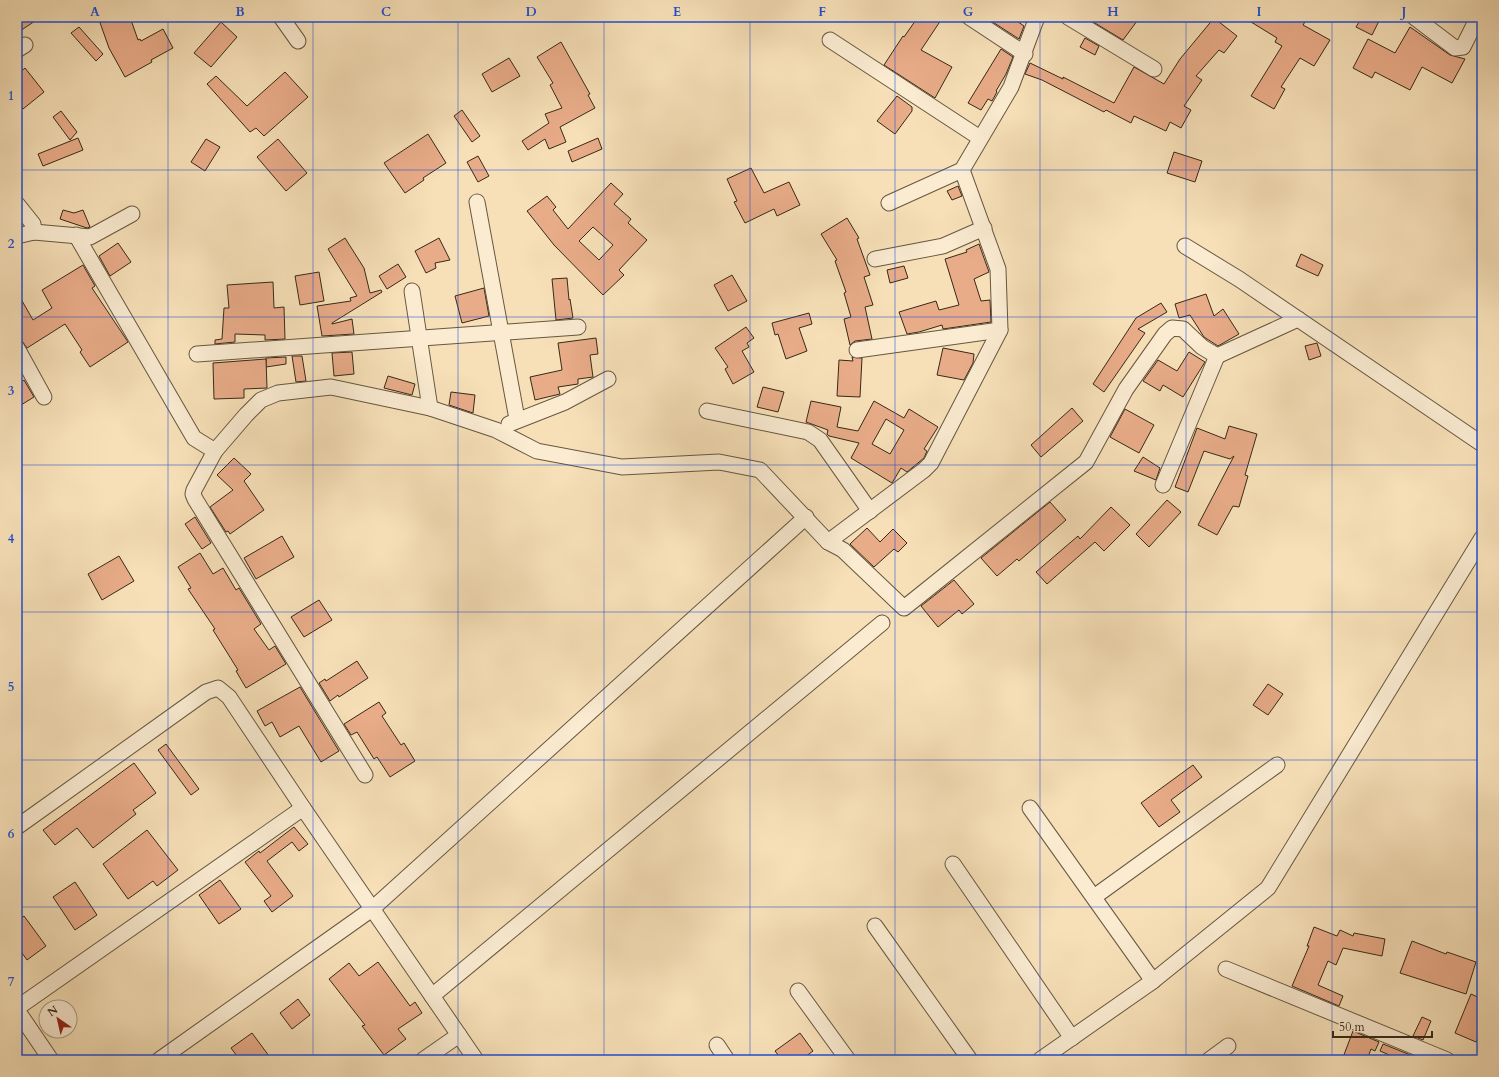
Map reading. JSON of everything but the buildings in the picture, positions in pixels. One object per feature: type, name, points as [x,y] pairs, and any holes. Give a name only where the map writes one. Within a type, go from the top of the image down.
[{"type":"street","points":[[282,17],[298,41]]},
{"type":"street","points":[[969,17],[1025,54]]},
{"type":"street","points":[[889,203],[962,170],[980,138],[1012,88],[1037,17]]},
{"type":"street","points":[[1068,17],[1154,70]]},
{"type":"street","points":[[1414,17],[1455,48],[1463,48],[1478,17]]},
{"type":"street","points":[[830,40],[980,138]]},
{"type":"street","points":[[828,542],[924,470],[931,462],[1000,330],[998,269],[962,170]]},
{"type":"street","points":[[476,202],[517,419]]},
{"type":"street","points":[[17,204],[33,224],[34,232]]},
{"type":"street","points":[[17,236],[34,232],[90,237],[132,214]]},
{"type":"street","points":[[875,259],[943,246],[984,228]]},
{"type":"street","points":[[76,235],[194,438],[214,450]]},
{"type":"street","points":[[1185,246],[1239,279],[1482,444]]},
{"type":"street","points":[[412,291],[430,408]]},
{"type":"street","points":[[1163,485],[1217,356],[1298,319]]},
{"type":"street","points":[[197,354],[420,340],[578,327]]},
{"type":"street","points":[[365,775],[193,494],[214,450],[261,400],[278,393],[331,387],[430,408],[496,430],[537,451],[622,467],[719,462],[760,470],[828,542],[843,550],[904,608],[1086,462],[1126,389],[1164,334],[1172,328],[1183,329],[1202,347],[1217,356]]},
{"type":"street","points":[[857,350],[1000,330]]},
{"type":"street","points":[[17,348],[44,398]]},
{"type":"street","points":[[496,430],[517,419],[565,402],[608,379]]},
{"type":"street","points":[[707,411],[808,432],[820,440],[870,511]]},
{"type":"street","points":[[158,1060],[372,909],[806,517]]},
{"type":"street","points":[[1040,1060],[1153,981],[1268,888],[1482,538]]},
{"type":"street","points":[[432,996],[882,623]]},
{"type":"street","points":[[17,827],[206,692],[218,688],[229,697],[303,808],[476,1060]]},
{"type":"street","points":[[1094,897],[1277,765]]},
{"type":"street","points":[[52,1060],[17,1009],[303,808]]},
{"type":"street","points":[[1030,808],[1153,981]]},
{"type":"street","points":[[953,864],[1072,1038]]},
{"type":"street","points":[[875,926],[970,1060]]},
{"type":"street","points":[[1226,970],[1447,1060]]},
{"type":"street","points":[[798,991],[848,1060]]},
{"type":"street","points":[[423,1060],[459,1035]]},
{"type":"street","points":[[716,1045],[727,1060]]},
{"type":"street","points":[[1209,1060],[1228,1046]]}]
